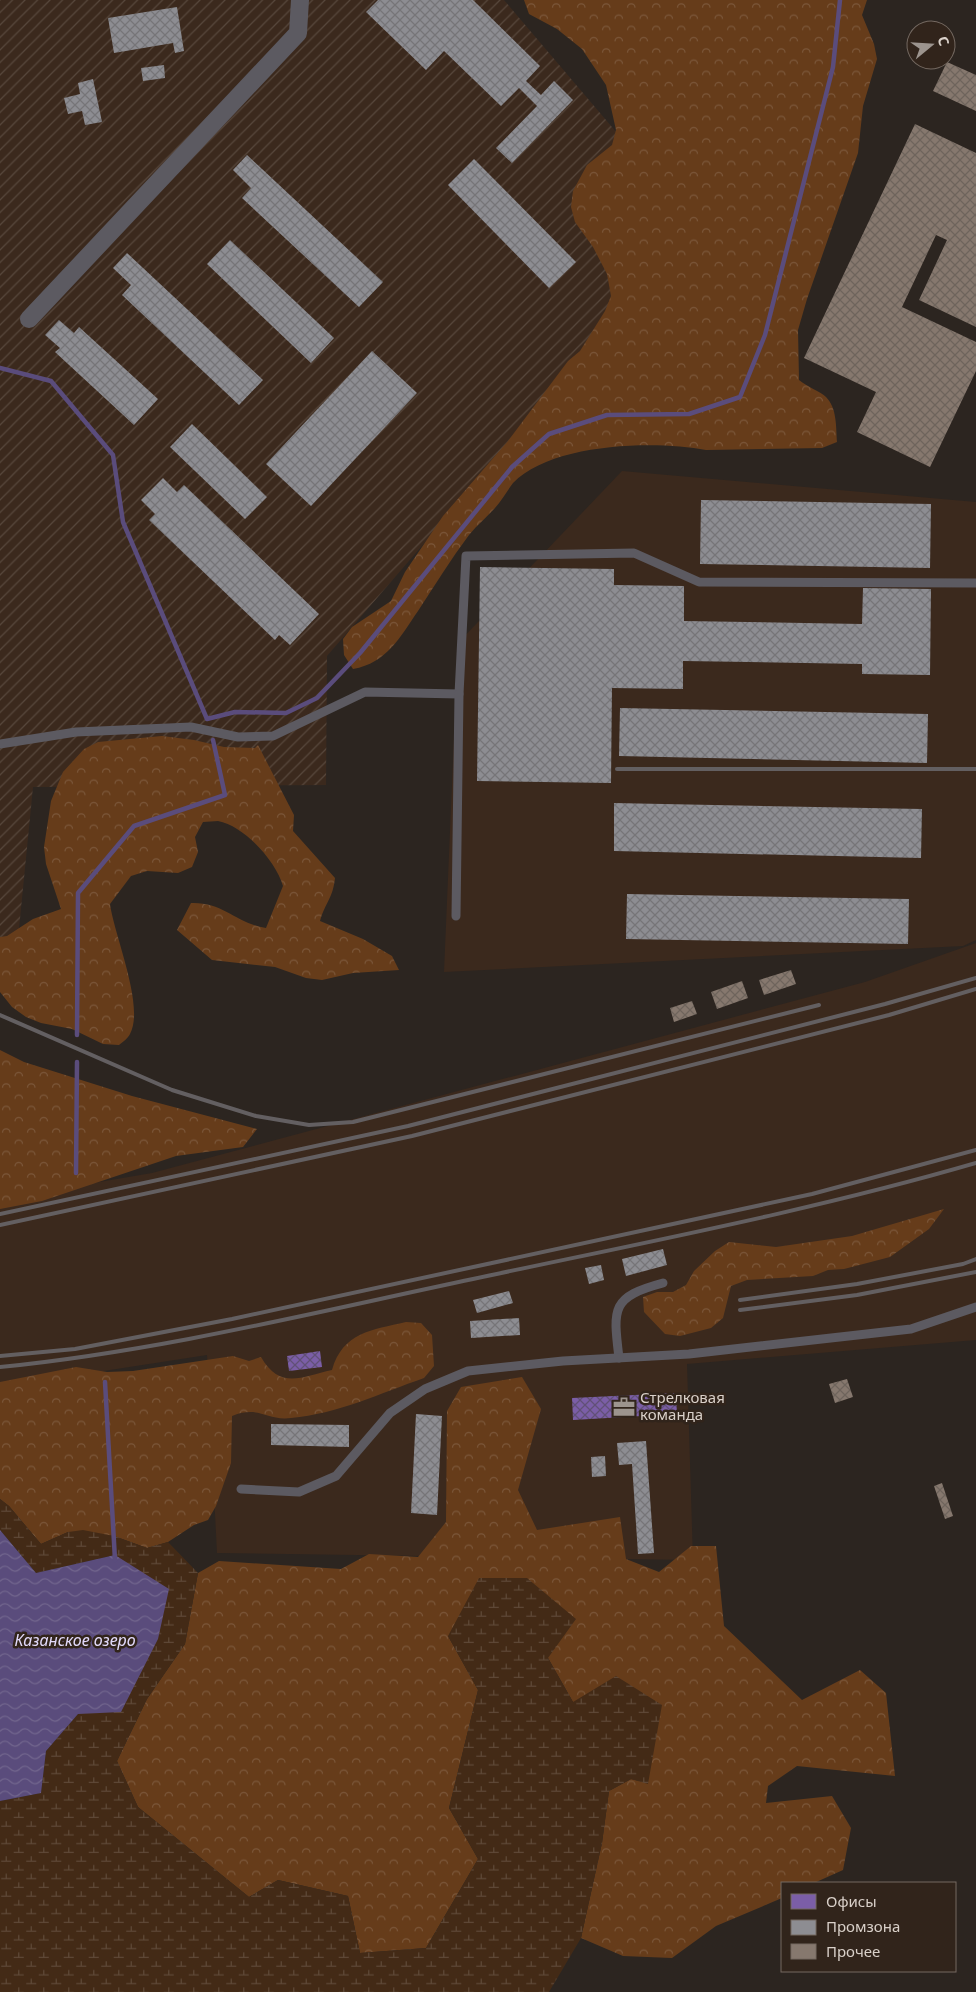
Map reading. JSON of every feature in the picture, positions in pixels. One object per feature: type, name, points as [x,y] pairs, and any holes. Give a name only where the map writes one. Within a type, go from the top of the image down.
[{"type":"street","points":[[29,319],[298,33],[300,0]]},
{"type":"lane","points":[[456,916],[459,694],[466,556],[634,553],[699,582],[976,583]]},
{"type":"lane","points":[[0,744],[76,732],[191,727],[238,737],[273,736],[365,692],[459,694]]},
{"type":"lane","points":[[619,1358],[615,1324],[618,1306],[636,1290],[663,1282]]},
{"type":"lane","points":[[241,1489],[299,1492],[336,1476],[390,1413],[425,1390],[468,1371],[563,1360],[689,1354],[911,1329],[976,1307]]},
{"type":"shaded area","points":[[0,0],[504,0],[697,227],[327,656],[326,785],[33,787],[17,949],[0,944]]},
{"type":"shaded area","points":[[622,471],[976,502],[976,940],[963,946],[444,972],[458,643]]},
{"type":"shaded area","points":[[976,943],[976,1340],[687,1364],[693,1560],[217,1553],[207,1355],[0,1387],[0,1199],[152,1173],[865,982]]},
{"type":"green space","points":[[524,0],[867,0],[862,15],[874,44],[877,59],[863,106],[858,153],[798,330],[799,380],[824,395],[830,401],[835,418],[837,442],[822,448],[706,450],[660,445],[605,448],[577,452],[530,470],[513,483],[495,508],[469,535],[392,648],[375,661],[353,669],[344,655],[343,639],[352,627],[391,601],[405,572],[443,516],[508,441],[568,361],[580,351],[605,311],[611,296],[607,274],[593,247],[575,222],[571,207],[573,191],[587,165],[612,145],[616,130],[606,85],[582,49],[557,29],[529,14]]},
{"type":"green space","points":[[162,736],[194,740],[224,747],[255,748],[258,745],[294,815],[293,831],[335,878],[333,891],[320,921],[363,939],[392,956],[399,970],[353,973],[322,980],[306,978],[275,967],[212,960],[177,930],[191,903],[221,909],[246,922],[266,928],[283,886],[274,866],[249,837],[228,824],[218,821],[203,822],[195,837],[198,852],[192,867],[178,873],[147,871],[131,876],[110,904],[134,1006],[134,1022],[130,1034],[125,1040],[119,1045],[103,1044],[72,1029],[41,1023],[26,1017],[12,1007],[0,992],[0,937],[7,936],[33,919],[61,909],[46,864],[44,847],[51,801],[63,772],[84,749],[98,742]]},
{"type":"green space","points":[[0,1050],[24,1062],[132,1096],[257,1129],[243,1147],[176,1156],[42,1201],[0,1209]]},
{"type":"green space","points":[[944,1209],[929,1229],[890,1257],[844,1269],[828,1270],[813,1276],[747,1280],[731,1286],[723,1318],[711,1328],[680,1336],[665,1334],[644,1312],[643,1297],[657,1292],[673,1292],[686,1285],[694,1271],[715,1251],[729,1242],[776,1247],[852,1236]]},
{"type":"green space","points":[[406,1322],[421,1323],[432,1335],[434,1366],[424,1378],[342,1408],[308,1416],[282,1418],[250,1412],[232,1416],[231,1463],[216,1506],[208,1520],[194,1525],[168,1542],[147,1548],[114,1536],[68,1532],[41,1544],[9,1506],[0,1499],[0,1382],[76,1367],[107,1372],[133,1371],[233,1356],[249,1361],[261,1357],[276,1374],[284,1377],[301,1378],[332,1370],[343,1348],[360,1335]]},
{"type":"green space","points":[[522,1377],[541,1409],[518,1490],[537,1530],[620,1517],[626,1559],[659,1572],[691,1546],[716,1546],[724,1626],[802,1700],[860,1670],[886,1693],[895,1776],[797,1766],[768,1786],[766,1803],[832,1796],[851,1828],[843,1870],[816,1882],[781,1882],[781,1898],[716,1926],[672,1958],[623,1956],[581,1938],[602,1843],[609,1791],[631,1779],[648,1783],[573,1702],[548,1658],[448,1636],[478,1690],[449,1808],[478,1859],[426,1948],[360,1953],[348,1896],[278,1880],[249,1897],[138,1807],[117,1761],[147,1699],[185,1644],[198,1573],[219,1561],[341,1569],[369,1554],[418,1557],[446,1522],[447,1411],[461,1387]]},
{"type":"green space","points":[[0,1499],[9,1506],[41,1544],[68,1532],[83,1530],[114,1536],[147,1548],[168,1542],[198,1573],[185,1644],[147,1699],[117,1761],[138,1807],[249,1897],[278,1880],[348,1896],[360,1953],[426,1948],[478,1859],[449,1808],[478,1690],[448,1636],[479,1578],[527,1578],[576,1619],[548,1658],[573,1702],[616,1676],[662,1705],[648,1784],[631,1779],[609,1791],[602,1843],[581,1938],[549,1992],[0,1992],[0,1801],[41,1793],[46,1751],[78,1714],[115,1555],[36,1573],[0,1530]]},
{"type":"water","name":"Казанское озеро","points":[[0,1530],[36,1573],[115,1555],[169,1589],[158,1639],[121,1712],[78,1714],[46,1751],[41,1793],[0,1801]]},
{"type":"building: Офисы","points":[[320,1351],[322,1367],[289,1371],[287,1356]]},
{"type":"building: Офисы","points":[[676,1393],[677,1414],[573,1420],[572,1398]]},
{"type":"building: Промзона","points":[[378,0],[473,0],[540,66],[526,81],[541,95],[554,81],[573,100],[512,163],[496,148],[537,106],[519,88],[501,106],[444,51],[426,70],[366,12]]},
{"type":"building: Промзона","points":[[177,7],[184,51],[175,53],[173,43],[114,53],[108,18]]},
{"type":"building: Промзона","points":[[164,65],[165,78],[143,81],[141,68]]},
{"type":"building: Промзона","points":[[93,79],[102,122],[85,125],[82,111],[68,114],[64,98],[80,94],[78,83]]},
{"type":"building: Промзона","points":[[247,155],[383,282],[359,307],[242,198],[251,188],[233,170]]},
{"type":"building: Промзона","points":[[474,159],[576,262],[549,288],[448,185]]},
{"type":"building: Промзона","points":[[230,240],[334,338],[311,363],[207,264]]},
{"type":"building: Промзона","points":[[127,253],[263,380],[239,405],[122,295],[131,285],[113,268]]},
{"type":"building: Промзона","points":[[59,320],[74,333],[79,327],[158,399],[134,425],[55,352],[60,348],[45,335]]},
{"type":"building: Промзона","points":[[372,351],[417,393],[311,506],[266,464]]},
{"type":"building: Промзона","points":[[192,424],[267,497],[245,519],[170,447]]},
{"type":"building: Промзона","points":[[163,478],[177,492],[184,485],[319,614],[290,645],[279,635],[275,640],[149,520],[155,514],[141,500]]},
{"type":"building: Промзона","points":[[701,500],[931,504],[930,568],[700,564]]},
{"type":"building: Промзона","points":[[480,567],[614,569],[614,585],[684,586],[684,621],[862,624],[863,588],[931,589],[930,675],[862,674],[862,664],[683,661],[683,689],[612,688],[611,783],[477,781]]},
{"type":"building: Промзона","points":[[620,708],[928,714],[927,763],[619,756]]},
{"type":"building: Промзона","points":[[614,803],[922,809],[921,858],[614,851]]},
{"type":"building: Промзона","points":[[627,894],[909,899],[908,944],[626,939]]},
{"type":"building: Промзона","points":[[663,1249],[667,1265],[626,1276],[622,1259]]},
{"type":"building: Промзона","points":[[601,1265],[604,1280],[589,1284],[585,1268]]},
{"type":"building: Промзона","points":[[509,1291],[513,1303],[477,1313],[473,1300]]},
{"type":"building: Промзона","points":[[519,1318],[520,1335],[471,1338],[470,1321]]},
{"type":"building: Промзона","points":[[416,1414],[442,1416],[437,1515],[411,1513]]},
{"type":"building: Промзона","points":[[271,1424],[349,1425],[349,1447],[271,1445]]},
{"type":"building: Промзона","points":[[646,1441],[654,1553],[638,1554],[632,1464],[619,1465],[617,1443]]},
{"type":"building: Промзона","points":[[605,1456],[606,1476],[592,1477],[591,1457]]},
{"type":"building: Прочее","points":[[956,66],[976,75],[976,111],[933,91],[943,70],[956,70]]},
{"type":"building: Прочее","points":[[915,124],[976,153],[976,327],[919,300],[947,240],[936,235],[902,307],[976,342],[976,371],[930,467],[857,432],[876,392],[804,358]]},
{"type":"building: Прочее","points":[[791,970],[796,984],[764,995],[759,980]]},
{"type":"building: Прочее","points":[[742,981],[748,998],[717,1009],[711,992]]},
{"type":"building: Прочее","points":[[692,1001],[697,1014],[674,1022],[670,1008]]},
{"type":"building: Прочее","points":[[847,1379],[853,1397],[835,1403],[829,1384]]},
{"type":"building: Прочее","points":[[942,1483],[953,1516],[945,1519],[934,1486]]},
{"type":"waterway","points":[[0,368],[51,381],[113,455],[123,522],[207,719],[235,712],[286,713],[317,698],[360,653],[512,467],[549,434],[607,415],[689,414],[740,397],[765,335],[833,67],[840,0]]},
{"type":"waterway","points":[[77,1035],[78,893],[134,826],[225,795],[213,740]]},
{"type":"waterway","points":[[76,1173],[77,1062]]},
{"type":"waterway","points":[[105,1382],[115,1560]]},
{"type":"railway","points":[[617,769],[976,769]]},
{"type":"railway","points":[[0,1214],[408,1126],[885,1004],[976,978]]},
{"type":"railway","points":[[0,1225],[412,1136],[889,1015],[976,989]]},
{"type":"railway","points":[[0,1015],[172,1090],[256,1116],[309,1125],[353,1122],[819,1005]]},
{"type":"railway","points":[[0,1356],[75,1349],[232,1319],[812,1194],[976,1150]]},
{"type":"railway","points":[[0,1367],[60,1360],[179,1341],[297,1317],[789,1211],[976,1163]]},
{"type":"railway","points":[[740,1300],[857,1284],[963,1264],[976,1259]]},
{"type":"railway","points":[[740,1310],[857,1295],[976,1272]]},
{"type":"place","name":"Стрелковая команда","points":[[624,1407]]}]
